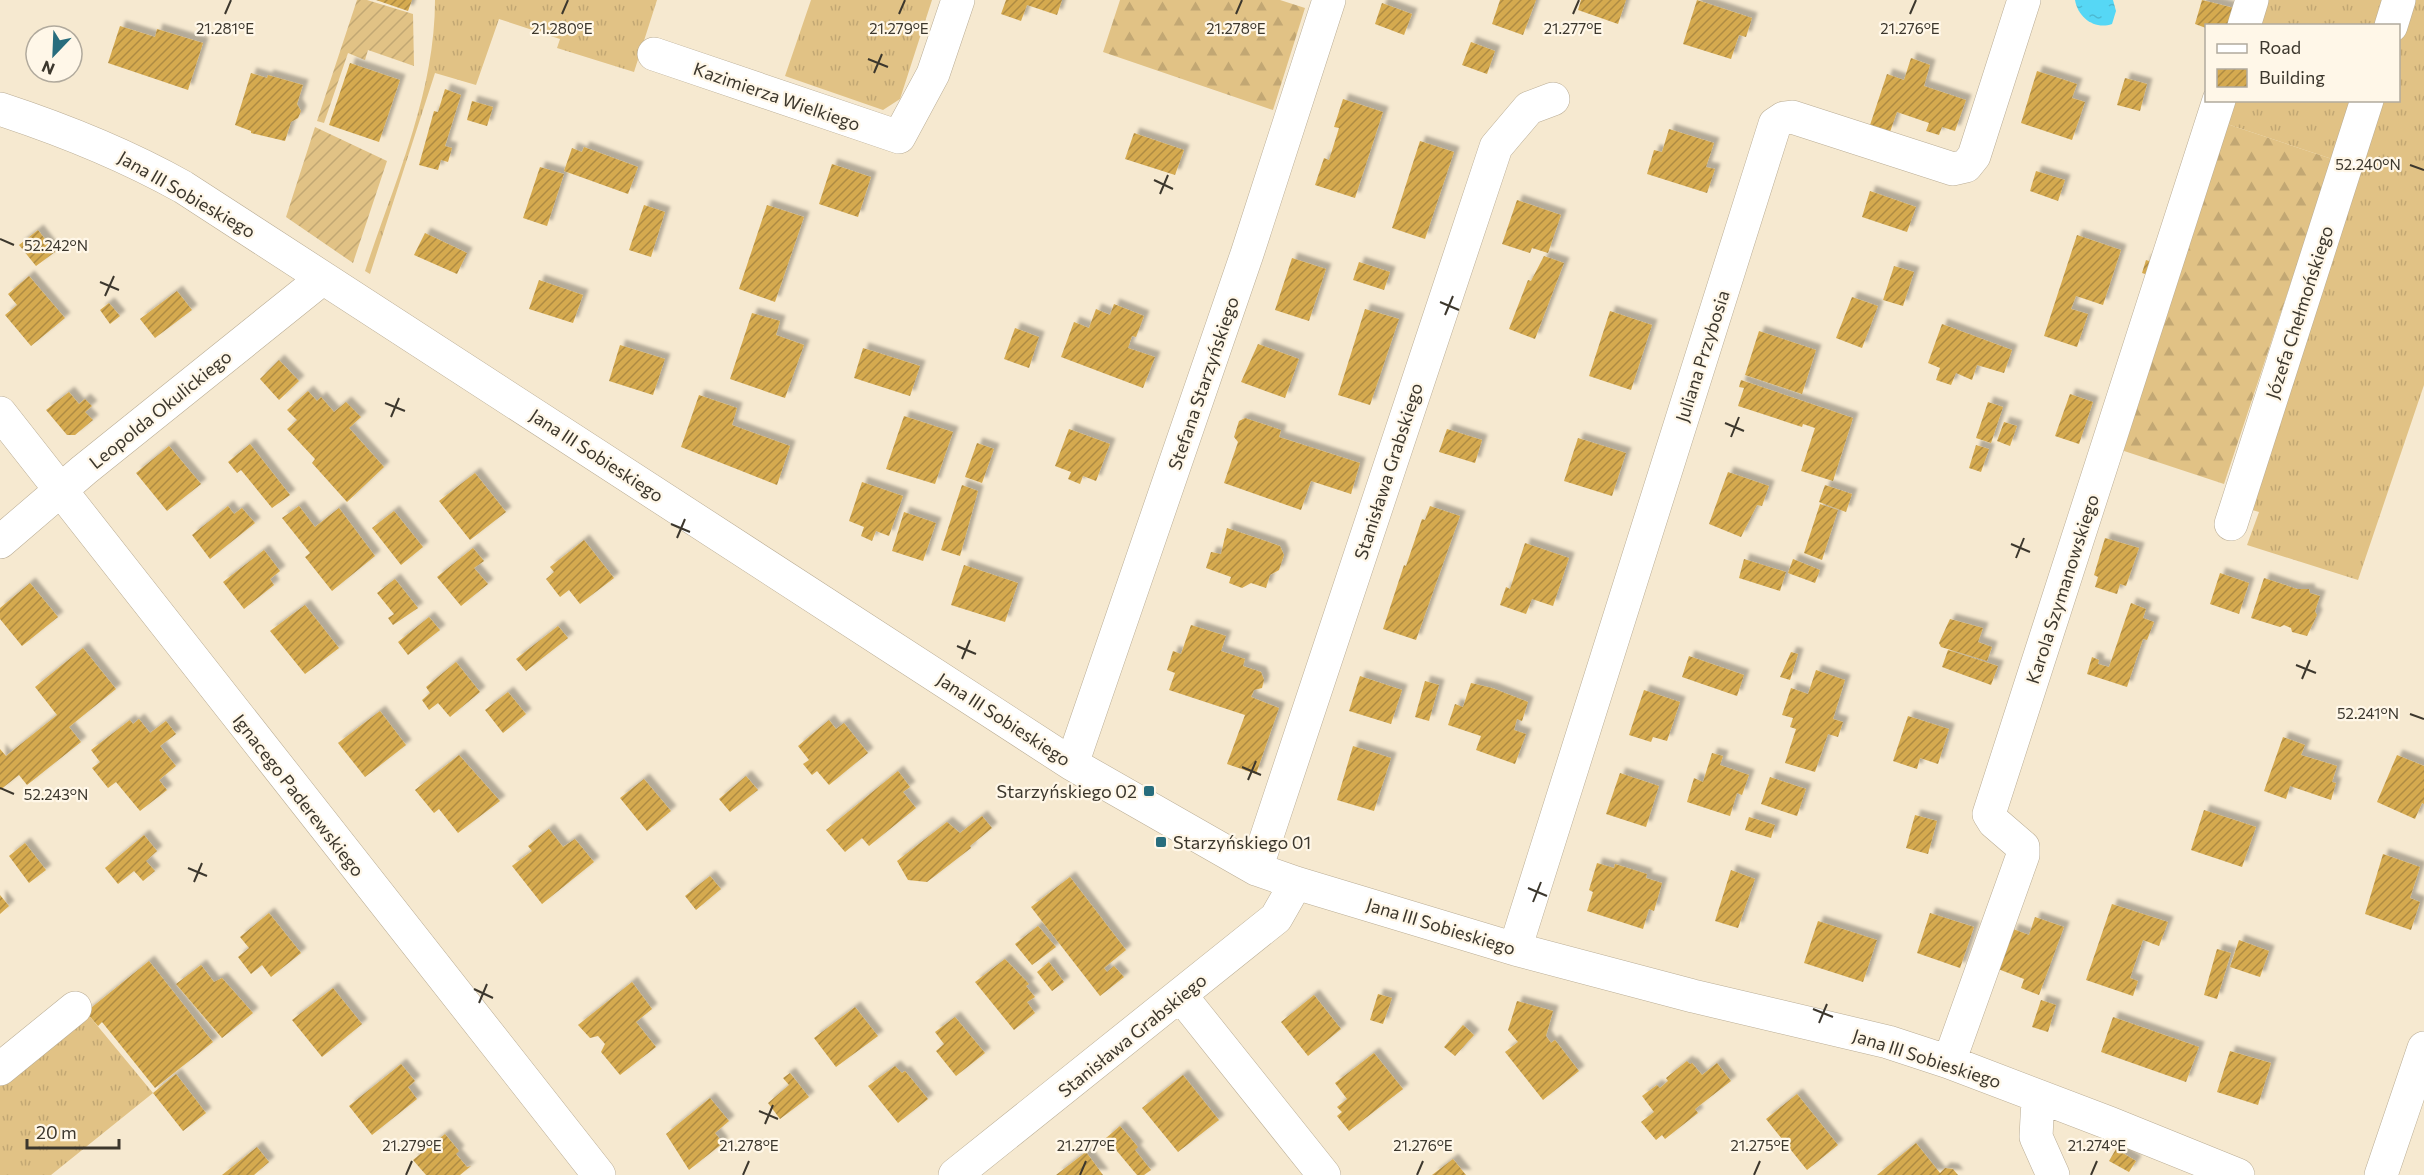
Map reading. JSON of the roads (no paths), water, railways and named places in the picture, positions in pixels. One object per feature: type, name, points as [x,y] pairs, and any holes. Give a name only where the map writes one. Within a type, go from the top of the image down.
[{"type":"street","name":"Kazimierza Wielkiego","points":[[654,54],[899,137],[933,74],[958,0]]},
{"type":"street","name":"Stefana Starzyńskiego","points":[[1072,764],[1243,265],[1329,0]]},
{"type":"street","name":"Juliana Przybosia","points":[[1515,949],[1775,124],[1784,118],[1792,117],[1953,169],[1966,166],[1974,156],[2024,0]]},
{"type":"street","points":[[2245,24],[2252,0]]},
{"type":"street","points":[[2392,24],[2399,0]]},
{"type":"street","name":"Stanisława Grabskiego","points":[[1256,869],[1496,147],[1529,108],[1553,99]]},
{"type":"street","name":"Karola Szymanowskiego","points":[[1949,1062],[2023,855],[2023,847],[1994,822],[1989,814],[2219,102]]},
{"type":"street","name":"Józefa Chełmońskiego","points":[[2231,524],[2366,102]]},
{"type":"street","name":"Jana III Sobieskiego","points":[[0,109],[89,140],[142,164],[323,278],[1072,764],[1256,869],[1515,949],[1693,996],[1863,1035],[1949,1062],[2238,1175]]},
{"type":"street","name":"Leopolda Okulickiego","points":[[0,542],[84,470],[323,278]]},
{"type":"street","name":"Ignacego Paderewskiego","points":[[0,413],[599,1175]]},
{"type":"street","name":"Stanisława Grabskiego","points":[[955,1175],[1276,918],[1296,883]]},
{"type":"street","points":[[1181,996],[1324,1175]]},
{"type":"street","points":[[0,1069],[75,1008]]},
{"type":"street","points":[[2381,1175],[2424,1048]]},
{"type":"street","points":[[2038,1098],[2036,1137],[2053,1175]]},
{"type":"water","points":[[2075,0],[2113,0],[2116,11],[2112,24],[2099,25],[2088,21],[2080,12]]},
{"type":"place","name":"Starzyńskiego 02","points":[[1149,791]]},
{"type":"place","name":"Starzyńskiego 01","points":[[1161,842]]}]
